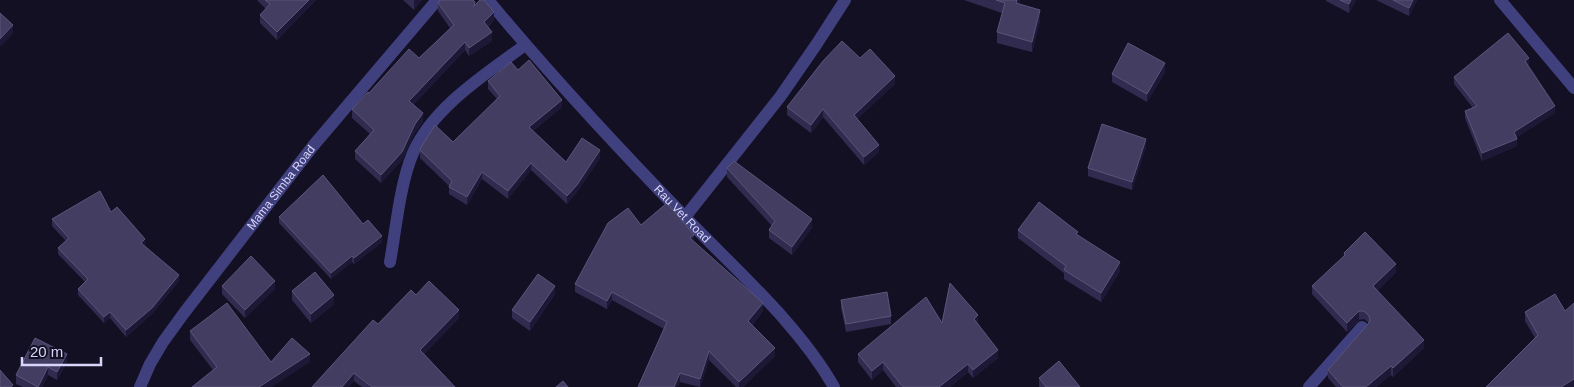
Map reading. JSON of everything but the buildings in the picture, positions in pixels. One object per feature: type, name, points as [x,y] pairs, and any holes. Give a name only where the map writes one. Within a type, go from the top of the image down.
[{"type":"street","name":"Mama Simba Road","points":[[140,387],[150,364],[163,342],[184,313],[313,146],[437,0]]},
{"type":"street","points":[[390,262],[404,180],[413,154],[424,133],[454,100],[525,45],[488,0]]},
{"type":"street","points":[[685,217],[780,97],[845,0]]},
{"type":"street","points":[[1500,0],[1574,88]]},
{"type":"street","name":"Rau Vet Road","points":[[525,45],[596,124],[789,324],[824,368],[834,387]]},
{"type":"street","points":[[1309,387],[1362,327]]}]
